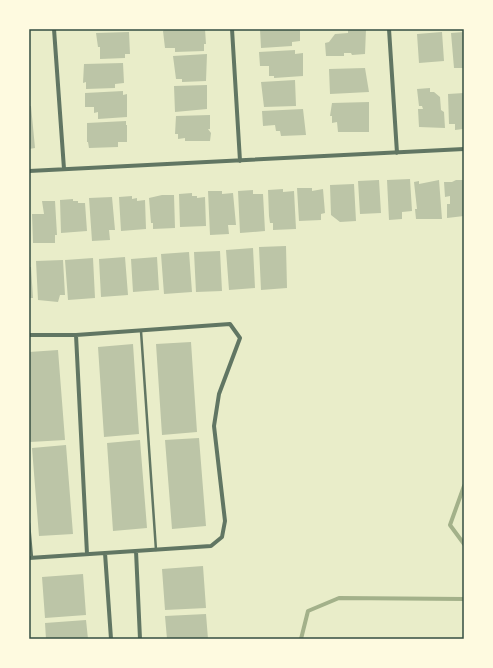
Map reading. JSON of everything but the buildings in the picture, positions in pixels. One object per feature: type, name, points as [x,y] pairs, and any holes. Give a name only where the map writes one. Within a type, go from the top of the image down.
[{"type":"street","points":[[54,29],[64,169]]},
{"type":"street","points":[[232,29],[240,161]]},
{"type":"street","points":[[389,29],[397,153]]},
{"type":"street","points":[[29,171],[464,149]]},
{"type":"street","points":[[29,335],[76,335],[230,324],[240,338],[219,394],[214,426],[224,522],[222,537],[211,546],[30,558]]},
{"type":"street","points":[[76,335],[87,554]]},
{"type":"street","points":[[136,551],[140,639]]},
{"type":"street","points":[[106,553],[111,639]]},
{"type":"lane","points":[[141,330],[156,550]]},
{"type":"lane","points":[[29,523],[30,558]]},
{"type":"waterway","points":[[464,486],[450,525],[464,544]]},
{"type":"waterway","points":[[301,639],[308,611],[339,598],[464,599]]}]
